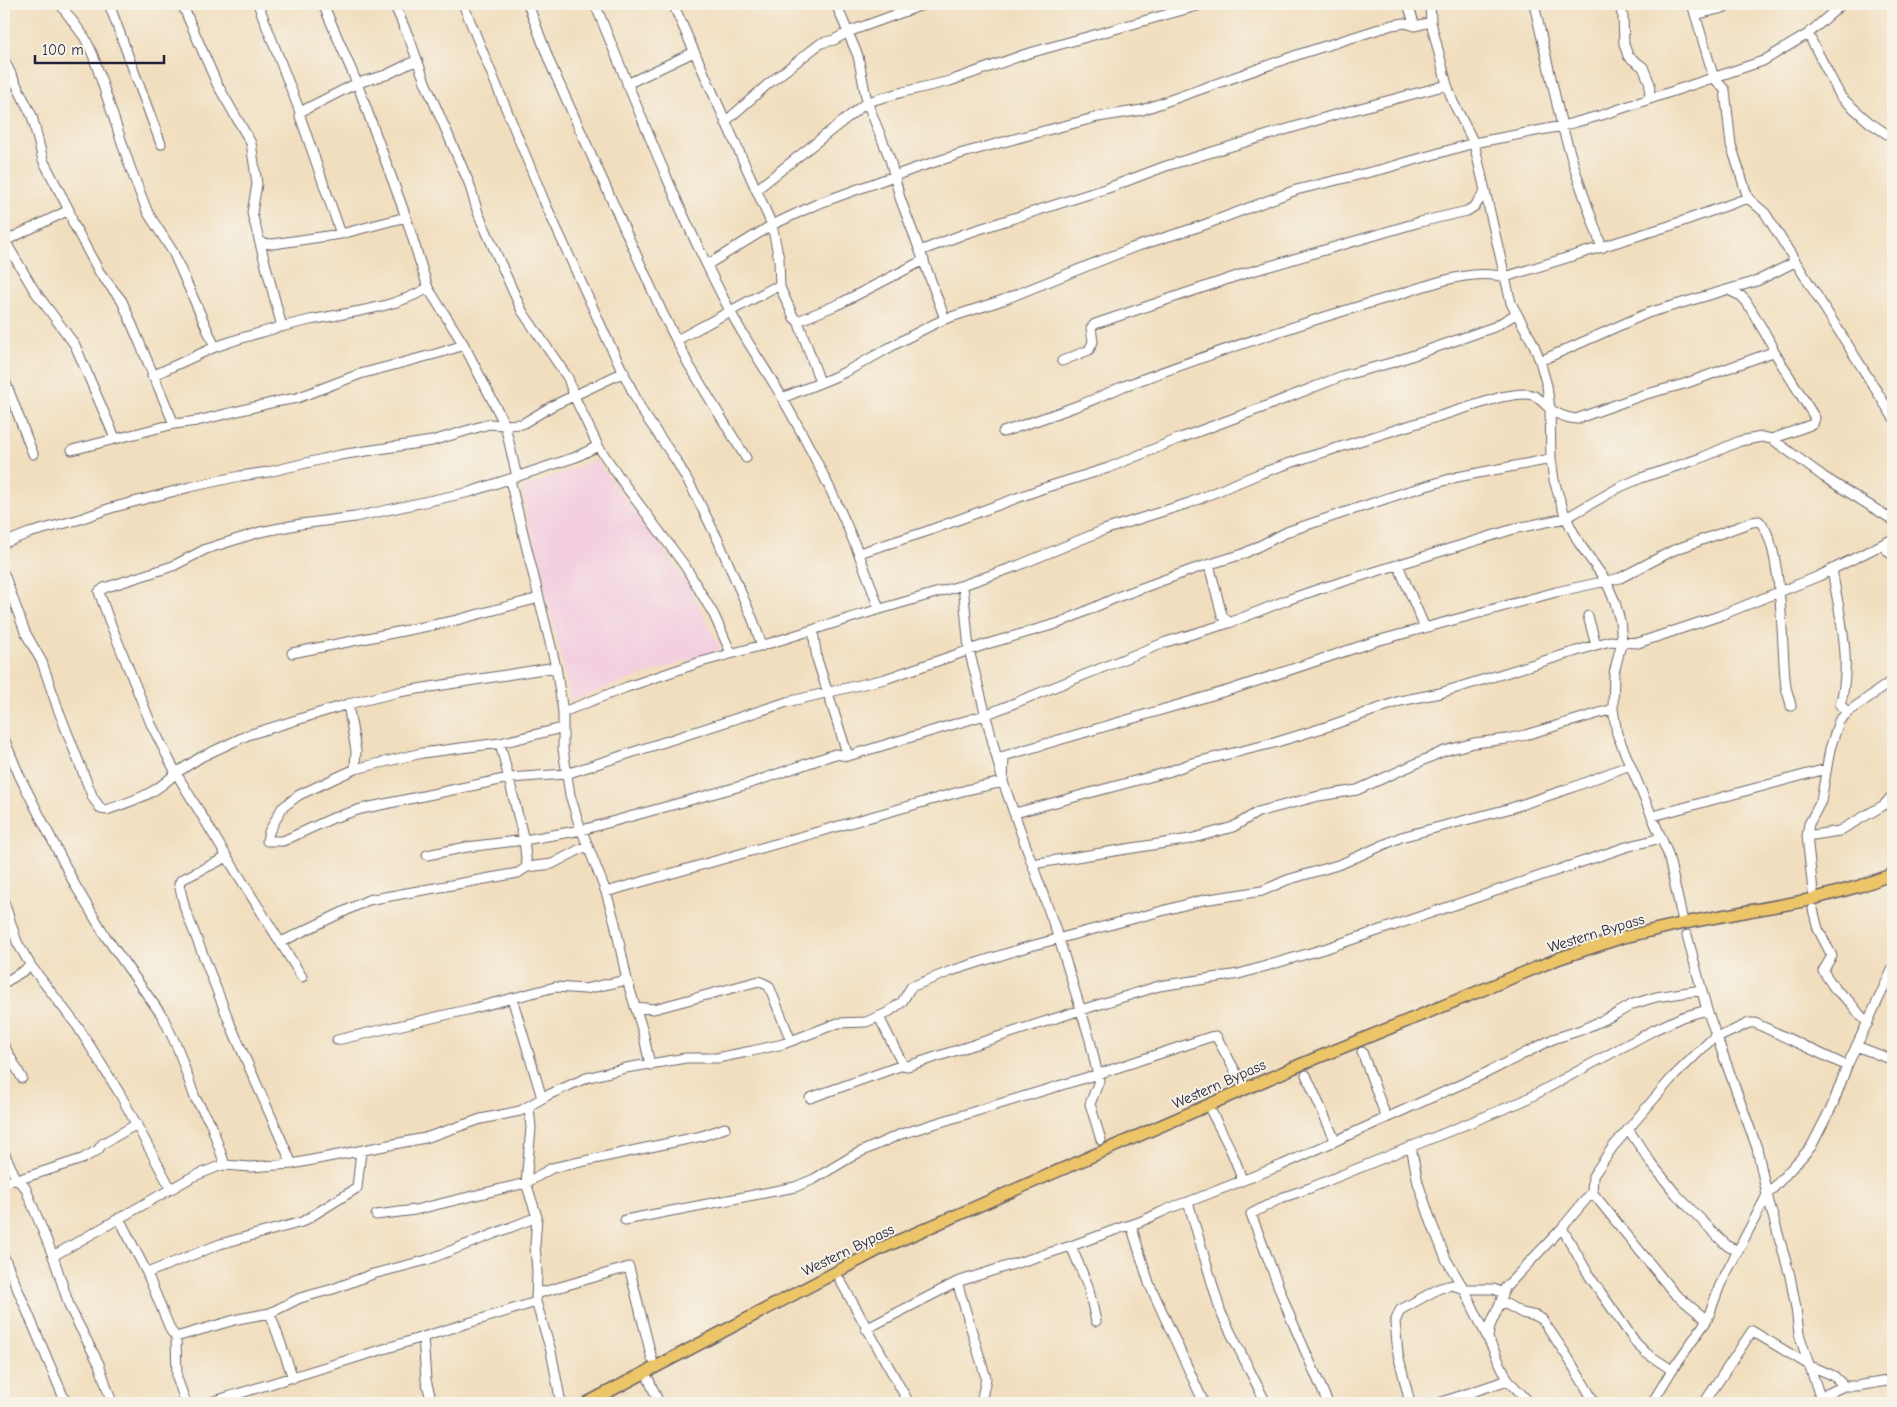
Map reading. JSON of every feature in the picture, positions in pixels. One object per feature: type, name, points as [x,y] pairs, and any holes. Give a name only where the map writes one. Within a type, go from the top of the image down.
[{"type":"main road","name":"Western Bypass","points":[[587,1403],[882,1248],[1245,1090],[1560,958],[1620,938],[1684,923],[1809,900],[1860,886],[1893,874]]},
{"type":"street","points":[[60,4],[84,38],[93,55],[130,168],[148,213],[173,252],[214,348]]},
{"type":"street","points":[[109,4],[161,144]]},
{"type":"street","points":[[182,4],[217,84],[251,143],[257,184],[252,212],[282,327]]},
{"type":"street","points":[[258,4],[300,112],[342,234]]},
{"type":"street","points":[[323,4],[357,83],[406,217],[428,288],[464,345],[505,425],[539,598],[556,666],[563,712],[562,728],[570,795],[606,892],[650,1065]]},
{"type":"street","points":[[394,4],[424,82],[468,183],[478,213],[522,311],[568,378],[574,396],[598,446],[685,566],[714,615],[731,653]]},
{"type":"street","points":[[463,4],[545,203],[608,341],[642,411],[677,462],[693,490],[722,548],[762,646]]},
{"type":"street","points":[[528,4],[554,72],[662,312],[708,398],[746,458]]},
{"type":"street","points":[[595,4],[690,231],[730,311],[782,398],[840,508],[859,553],[879,609]]},
{"type":"street","points":[[673,4],[772,225],[780,259],[780,287],[794,318],[798,321],[820,382]]},
{"type":"street","points":[[836,4],[858,56],[867,102],[887,151],[903,208],[945,319]]},
{"type":"street","points":[[725,122],[768,84],[821,43],[834,40],[848,32],[925,4]]},
{"type":"street","points":[[756,190],[867,102],[950,81],[1026,54],[1204,4]]},
{"type":"street","points":[[1408,4],[1415,26]]},
{"type":"street","points":[[1430,4],[1431,22],[1452,102],[1474,143],[1511,303],[1527,330],[1540,361],[1547,386],[1554,480],[1566,518],[1606,582],[1615,602],[1620,621],[1622,642],[1614,673],[1613,709],[1617,734],[1668,854],[1682,917]]},
{"type":"street","points":[[1534,4],[1562,126],[1602,248]]},
{"type":"street","points":[[1618,4],[1623,17],[1624,44],[1628,56],[1643,67],[1650,84],[1650,99]]},
{"type":"street","points":[[1692,4],[1714,78],[1725,90],[1731,144],[1748,198],[1765,213],[1825,306],[1893,418]]},
{"type":"street","points":[[1695,16],[1732,4]]},
{"type":"street","points":[[782,398],[848,370],[910,335],[945,319],[1011,296],[1132,248],[1201,226],[1296,190],[1383,169],[1474,143],[1562,126],[1763,61],[1808,34],[1842,4]]},
{"type":"street","points":[[706,265],[772,225],[816,204],[894,176],[963,153],[1021,137],[1098,117],[1142,110],[1300,54],[1392,25],[1405,23],[1415,26],[1431,22]]},
{"type":"street","points":[[1808,34],[1841,97],[1869,122],[1893,138]]},
{"type":"street","points":[[627,84],[694,52]]},
{"type":"street","points":[[4,60],[32,116],[43,160],[69,210],[73,223],[100,273],[122,301],[152,376],[174,424]]},
{"type":"street","points":[[300,112],[357,83],[386,75],[417,60]]},
{"type":"street","points":[[920,251],[964,234],[1108,188],[1166,166],[1334,115],[1447,85]]},
{"type":"street","points":[[1062,361],[1089,350],[1093,342],[1091,328],[1094,324],[1246,273],[1420,222],[1468,211],[1475,206],[1485,192]]},
{"type":"street","points":[[1003,432],[1082,404],[1179,366],[1373,302],[1457,278],[1484,274],[1496,274],[1505,277],[1602,248],[1748,198]]},
{"type":"street","points":[[69,210],[4,240],[34,290],[75,345],[115,438]]},
{"type":"street","points":[[261,244],[342,234],[406,217]]},
{"type":"street","points":[[798,321],[839,304],[924,260]]},
{"type":"street","points":[[1540,361],[1648,312],[1757,282],[1795,262]]},
{"type":"street","points":[[677,340],[773,288],[780,287]]},
{"type":"street","points":[[152,376],[214,348],[248,336],[398,303],[428,288]]},
{"type":"street","points":[[1728,290],[1741,296],[1746,301],[1772,345],[1773,350],[1815,418],[1813,424],[1772,439]]},
{"type":"street","points":[[859,553],[925,532],[1044,488],[1108,468],[1342,376],[1394,362],[1494,327],[1516,314]]},
{"type":"street","points":[[72,450],[174,424],[197,421],[297,398],[360,374],[439,354],[464,345]]},
{"type":"street","points":[[563,712],[627,687],[731,653],[762,646],[963,585],[1033,560],[1104,530],[1189,503],[1261,473],[1501,398],[1518,394],[1532,395],[1565,418],[1576,420],[1643,395],[1684,384],[1770,353],[1773,350]]},
{"type":"street","points":[[4,543],[29,533],[77,520],[111,508],[190,487],[268,472],[340,455],[432,441],[488,424],[522,424],[624,372]]},
{"type":"street","points":[[4,378],[33,454]]},
{"type":"street","points":[[1551,432],[1565,418]]},
{"type":"street","points":[[427,855],[467,847],[582,830],[748,784],[835,754],[848,756],[985,714],[1166,642],[1228,623],[1287,600],[1517,528],[1566,518],[1620,487],[1640,478],[1701,458],[1740,441],[1762,437],[1772,439],[1824,477],[1893,520]]},
{"type":"street","points":[[302,977],[176,773],[151,724],[99,592],[101,589],[172,566],[206,548],[260,532],[301,524],[355,517],[470,492],[576,458],[598,446]]},
{"type":"street","points":[[562,728],[500,742],[422,754],[355,769],[299,795],[282,808],[269,832],[267,841],[283,841],[333,818],[361,809],[509,778],[566,774],[769,708],[885,678],[1059,623],[1120,596],[1194,569],[1243,554],[1289,531],[1409,491],[1458,477],[1551,459]]},
{"type":"street","points":[[1003,782],[1004,756],[1233,689],[1365,645],[1564,590],[1620,578],[1665,554],[1704,538],[1759,521],[1764,526],[1773,552],[1779,592],[1786,688],[1791,706]]},
{"type":"street","points":[[1015,813],[1168,772],[1210,758],[1257,748],[1329,726],[1400,701],[1440,693],[1596,645],[1610,642],[1638,643],[1654,639],[1779,592],[1883,546],[1893,539]]},
{"type":"street","points":[[1883,546],[1893,556]]},
{"type":"street","points":[[1210,565],[1222,615],[1228,623]]},
{"type":"street","points":[[1398,565],[1425,628]]},
{"type":"street","points":[[1832,569],[1847,658],[1844,694],[1840,705],[1848,712]]},
{"type":"street","points":[[4,574],[17,614],[42,662],[58,709],[93,798],[101,809],[107,810],[150,794],[176,773],[201,757],[248,735],[348,704],[399,692],[556,666]]},
{"type":"street","points":[[963,585],[969,650],[1003,782],[1059,939],[1098,1074],[1098,1084],[1090,1104],[1101,1140]]},
{"type":"street","points":[[292,653],[444,622],[539,598]]},
{"type":"street","points":[[1588,616],[1596,645]]},
{"type":"street","points":[[813,631],[817,659],[848,756]]},
{"type":"street","points":[[1813,891],[1807,836],[1809,824],[1821,801],[1830,749],[1839,721],[1848,712],[1893,680]]},
{"type":"street","points":[[348,704],[356,751],[355,769]]},
{"type":"street","points":[[1032,864],[1190,840],[1233,827],[1258,812],[1319,796],[1357,790],[1444,751],[1474,742],[1507,739],[1525,735],[1613,709]]},
{"type":"street","points":[[4,739],[20,777],[75,885],[106,937],[163,1017],[178,1049],[196,1098],[211,1124],[225,1165]]},
{"type":"street","points":[[500,742],[524,840],[527,867]]},
{"type":"street","points":[[53,1256],[192,1177],[225,1165],[250,1167],[292,1164],[426,1138],[456,1127],[520,1111],[542,1098],[586,1078],[626,1068],[686,1058],[717,1058],[783,1044],[838,1023],[866,1022],[879,1017],[902,1002],[911,987],[992,957],[1203,900],[1262,892],[1287,880],[1341,864],[1401,837],[1508,809],[1572,788],[1630,765]]},
{"type":"street","points":[[1653,816],[1826,769]]},
{"type":"street","points":[[606,892],[966,790],[1003,782]]},
{"type":"street","points":[[1807,836],[1839,831],[1884,805],[1893,795]]},
{"type":"street","points":[[810,1098],[903,1065],[908,1066],[1159,986],[1240,974],[1328,948],[1626,847],[1661,838]]},
{"type":"street","points":[[281,942],[368,900],[518,873],[527,867],[552,864],[588,845]]},
{"type":"street","points":[[227,857],[181,880],[179,884],[185,909],[231,1026],[292,1164]]},
{"type":"street","points":[[4,902],[17,942],[30,966],[78,1027],[137,1124],[171,1189]]},
{"type":"street","points":[[1813,910],[1818,929],[1832,956],[1823,971],[1835,989],[1868,1022]]},
{"type":"street","points":[[1687,935],[1707,1010],[1752,1132],[1764,1174],[1767,1195],[1790,1276],[1799,1334],[1821,1400],[1844,1386],[1857,1386],[1893,1380]]},
{"type":"street","points":[[4,983],[30,966]]},
{"type":"street","points":[[1652,1403],[1672,1370],[1707,1320],[1720,1285],[1767,1195],[1811,1147],[1833,1104],[1847,1066],[1893,968]]},
{"type":"street","points":[[337,1040],[471,1009],[555,987],[585,988],[627,980]]},
{"type":"street","points":[[635,1007],[654,1009],[759,981],[769,986],[791,1041]]},
{"type":"street","points":[[866,1329],[957,1282],[1131,1225],[1177,1204],[1188,1202],[1242,1181],[1486,1073],[1553,1039],[1581,1030],[1633,1004],[1656,997],[1702,990]]},
{"type":"street","points":[[512,998],[542,1098]]},
{"type":"street","points":[[1328,1403],[1289,1314],[1251,1214],[1280,1198],[1310,1188],[1523,1101],[1654,1030],[1682,1017],[1707,1010]]},
{"type":"street","points":[[879,1017],[903,1065]]},
{"type":"street","points":[[1486,1326],[1505,1288],[1562,1228],[1592,1192],[1593,1176],[1612,1148],[1671,1079],[1717,1037],[1749,1023],[1755,1024],[1847,1066]]},
{"type":"street","points":[[626,1220],[795,1187],[856,1154],[901,1134],[1216,1036],[1245,1090]]},
{"type":"street","points":[[4,1046],[22,1078]]},
{"type":"street","points":[[1856,1046],[1893,1060]]},
{"type":"street","points":[[1362,1052],[1386,1117]]},
{"type":"street","points":[[1306,1075],[1335,1140]]},
{"type":"street","points":[[529,1107],[530,1128],[526,1183],[537,1217],[535,1245],[536,1298],[551,1351],[560,1403]]},
{"type":"street","points":[[1212,1113],[1240,1171],[1242,1181]]},
{"type":"street","points":[[4,1181],[17,1180],[82,1159],[98,1150],[102,1144],[137,1124]]},
{"type":"street","points":[[376,1215],[414,1210],[526,1183],[552,1168],[702,1136],[725,1128]]},
{"type":"street","points":[[1628,1129],[1676,1194],[1722,1241],[1729,1247],[1737,1250]]},
{"type":"street","points":[[1411,1146],[1418,1182],[1446,1259],[1486,1326],[1488,1337],[1508,1380],[1530,1403]]},
{"type":"street","points":[[147,1272],[220,1244],[302,1222],[357,1188],[361,1151]]},
{"type":"street","points":[[4,1153],[17,1180],[25,1187],[53,1256],[70,1308],[99,1364],[112,1403]]},
{"type":"street","points":[[1592,1192],[1668,1286],[1692,1309],[1707,1320]]},
{"type":"street","points":[[1188,1202],[1221,1313],[1266,1403]]},
{"type":"street","points":[[176,1337],[238,1319],[270,1313],[300,1298],[334,1289],[373,1274],[427,1260],[537,1217]]},
{"type":"street","points":[[119,1218],[147,1272],[171,1331],[176,1337],[177,1378],[186,1403]]},
{"type":"street","points":[[1131,1225],[1150,1283],[1204,1403]]},
{"type":"street","points":[[1562,1228],[1576,1256],[1636,1344],[1672,1370]]},
{"type":"street","points":[[1071,1246],[1088,1286],[1096,1322]]},
{"type":"street","points":[[4,1257],[66,1403]]},
{"type":"street","points":[[208,1403],[423,1337],[629,1267],[652,1358]]},
{"type":"street","points":[[840,1280],[908,1403]]},
{"type":"street","points":[[957,1282],[986,1378],[981,1403]]},
{"type":"street","points":[[1410,1403],[1398,1354],[1396,1316],[1400,1310],[1440,1288],[1452,1285],[1464,1289],[1494,1289],[1522,1313],[1542,1319],[1595,1403]]},
{"type":"street","points":[[270,1313],[293,1378]]},
{"type":"street","points":[[1704,1403],[1752,1331],[1809,1365],[1834,1376],[1844,1386]]},
{"type":"street","points":[[423,1337],[426,1380],[432,1403]]},
{"type":"street","points":[[649,1380],[659,1403]]},
{"type":"street","points":[[1438,1403],[1508,1380]]},
{"type":"shaded area","points":[[596,460],[685,579],[721,649],[571,700],[521,488]]}]
